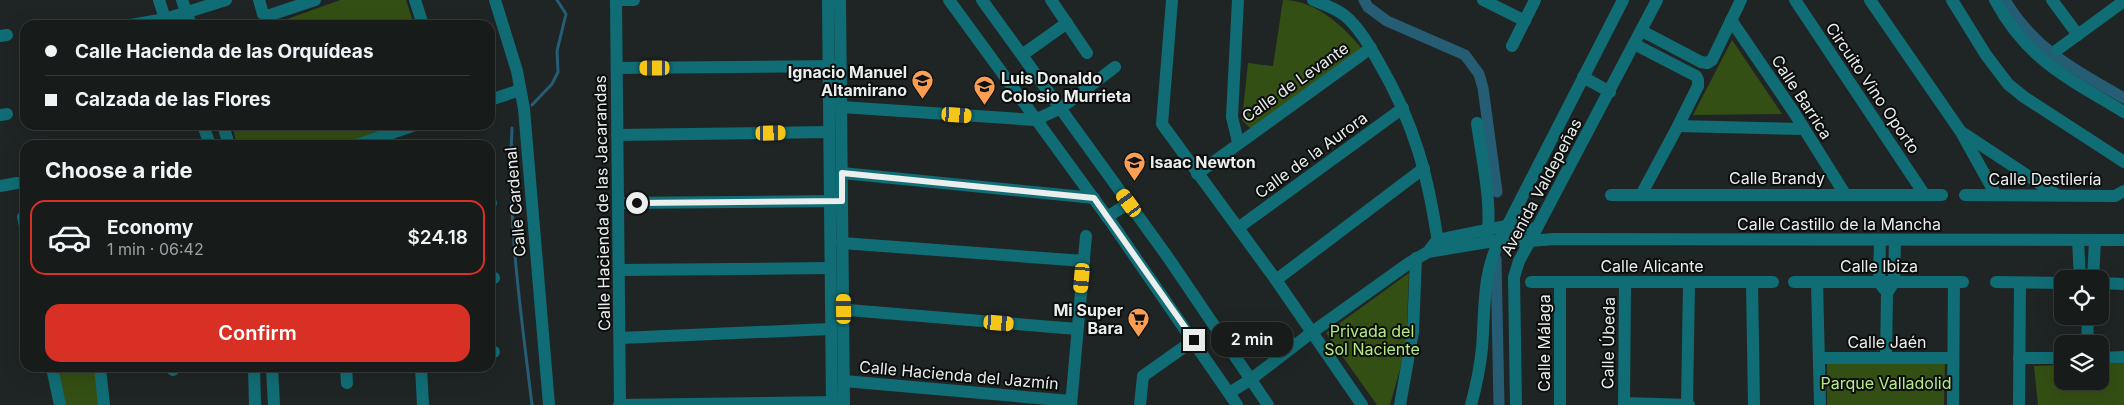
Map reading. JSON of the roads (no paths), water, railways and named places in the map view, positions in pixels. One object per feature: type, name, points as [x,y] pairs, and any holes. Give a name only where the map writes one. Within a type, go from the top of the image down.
[{"type":"street","points":[[159,0],[165,20]]},
{"type":"street","points":[[182,0],[188,19],[226,0]]},
{"type":"street","points":[[259,0],[263,14],[267,16],[315,0]]},
{"type":"street","points":[[414,0],[421,20]]},
{"type":"street","name":"Calle Cardenal","points":[[495,0],[517,71],[524,109],[548,405]]},
{"type":"street","points":[[616,0],[634,0]]},
{"type":"street","name":"Calle Hacienda de las Jacarandas","points":[[616,0],[620,405]]},
{"type":"street","points":[[828,0],[834,66],[841,108],[842,173],[836,201],[830,268],[837,309],[844,381],[838,404]]},
{"type":"street","points":[[838,404],[830,328],[837,309],[842,243],[829,132],[840,0]]},
{"type":"street","points":[[949,0],[1035,120],[1108,217],[1237,405]]},
{"type":"street","points":[[983,0],[1167,256],[1268,405]]},
{"type":"street","points":[[1051,0],[1087,53]]},
{"type":"street","points":[[1172,0],[1162,124],[1276,280],[1362,405]]},
{"type":"street","name":"Calle de Levante","points":[[1238,0],[1232,117],[1238,142]]},
{"type":"street","points":[[1313,0],[1344,15],[1371,48],[1403,108],[1417,142],[1424,168],[1435,248]]},
{"type":"street","points":[[1483,0],[1525,21]]},
{"type":"street","points":[[1512,46],[1535,0]]},
{"type":"street","name":"Avenida Valdepeñas","points":[[1471,405],[1481,351],[1488,272],[1492,254],[1622,0]]},
{"type":"street","name":"Avenida Valdepeñas","points":[[1516,405],[1514,277],[1519,261],[1657,0]]},
{"type":"street","points":[[1642,31],[1701,62],[1707,63],[1712,60],[1741,0]]},
{"type":"street","name":"Circuito Vino Oporto","points":[[1796,0],[1924,194]]},
{"type":"street","points":[[1870,0],[1961,132],[1996,195]]},
{"type":"street","points":[[1952,0],[1986,55],[2008,84],[2024,97],[2124,162]]},
{"type":"street","points":[[1995,0],[2004,17],[2038,58],[2059,73],[2124,112]]},
{"type":"street","points":[[2052,0],[2078,35]]},
{"type":"street","points":[[2057,50],[2124,2]]},
{"type":"street","name":"Calle Barrica","points":[[1731,20],[1845,194]]},
{"type":"street","points":[[1022,55],[1067,23]]},
{"type":"street","points":[[1658,56],[1665,42]]},
{"type":"street","points":[[1634,44],[1696,76],[1698,86],[1641,195]]},
{"type":"street","name":"Calle de Levante","points":[[1197,174],[1238,142],[1371,48]]},
{"type":"street","points":[[617,68],[834,66]]},
{"type":"street","points":[[841,108],[1035,120],[1061,108],[1115,67]]},
{"type":"street","points":[[1583,77],[1610,92]]},
{"type":"street","points":[[495,98],[520,90]]},
{"type":"street","name":"Calle de la Aurora","points":[[1238,228],[1403,108]]},
{"type":"street","points":[[1478,123],[1489,229],[1485,243]]},
{"type":"street","points":[[1678,126],[1804,129]]},
{"type":"street","points":[[386,140],[405,130]]},
{"type":"street","points":[[617,135],[829,132]]},
{"type":"street","points":[[1961,132],[2057,196]]},
{"type":"street","points":[[1276,280],[1424,168]]},
{"type":"street","points":[[842,173],[1094,198]]},
{"type":"street","points":[[0,186],[17,183]]},
{"type":"street","name":"Calle Destilería","points":[[1965,195],[2115,196],[2124,191]]},
{"type":"street","name":"Calle Brandy","points":[[1611,195],[1942,195]]},
{"type":"street","points":[[618,203],[836,201]]},
{"type":"street","points":[[1108,217],[1129,203]]},
{"type":"street","points":[[1229,393],[1250,380],[1311,333],[1416,258],[1435,248],[1489,229],[1506,226],[1533,235]]},
{"type":"street","points":[[1435,248],[1485,243],[1533,235]]},
{"type":"street","name":"Calle Castillo de la Mancha","points":[[1533,235],[1554,239],[2124,240]]},
{"type":"street","points":[[1071,403],[1086,236]]},
{"type":"street","points":[[1880,240],[1887,286]]},
{"type":"street","points":[[1886,358],[1887,286],[1895,240]]},
{"type":"street","points":[[2078,240],[2080,270]]},
{"type":"street","points":[[2093,270],[2095,240]]},
{"type":"street","points":[[842,243],[1084,261]]},
{"type":"street","points":[[1400,405],[1413,332],[1416,258]]},
{"type":"street","points":[[619,270],[830,268]]},
{"type":"street","name":"Calle Alicante","points":[[1531,282],[1774,282]]},
{"type":"street","name":"Calle Málaga","points":[[1560,282],[1560,405]]},
{"type":"street","name":"Calle Úbeda","points":[[1624,404],[1625,282]]},
{"type":"street","points":[[1624,404],[1688,405],[1689,282]]},
{"type":"street","points":[[1752,282],[1754,405]]},
{"type":"street","name":"Calle Ibiza","points":[[1794,282],[1887,286],[1958,282],[1953,358]]},
{"type":"street","points":[[1817,282],[1820,405]]},
{"type":"street","points":[[1996,282],[2054,283]]},
{"type":"street","points":[[2019,405],[2020,283]]},
{"type":"street","points":[[2109,283],[2124,284]]},
{"type":"street","points":[[837,309],[1077,330]]},
{"type":"street","points":[[620,338],[830,328]]},
{"type":"street","points":[[1142,403],[1143,376],[1194,340]]},
{"type":"street","points":[[2109,358],[2124,357]]},
{"type":"street","name":"Calle Jaén","points":[[1820,358],[1953,358]]},
{"type":"street","points":[[1953,358],[1954,405]]},
{"type":"street","points":[[2019,358],[2054,358]]},
{"type":"street","points":[[53,372],[60,405]]},
{"type":"street","points":[[100,372],[104,405]]},
{"type":"street","points":[[254,372],[256,405]]},
{"type":"street","points":[[272,372],[274,405]]},
{"type":"street","points":[[346,372],[347,383]]},
{"type":"street","points":[[420,372],[423,405]]},
{"type":"street","name":"Calle Hacienda del Jazmín","points":[[844,381],[1071,403]]},
{"type":"street","points":[[620,405],[838,404]]},
{"type":"waterway","points":[[532,105],[552,84],[558,72],[557,51],[566,14],[557,0]]},
{"type":"waterway","points":[[1364,0],[1368,7],[1387,21],[1465,55],[1479,74],[1483,88],[1497,192]]},
{"type":"waterway","points":[[2005,0],[2029,32],[2057,57],[2124,98]]},
{"type":"waterway","points":[[512,128],[511,198],[513,232],[532,405]]},
{"type":"waterway","points":[[1496,259],[1499,405]]},
{"type":"place","name":"Ignacio Manuel Altamirano","points":[[923,100]]},
{"type":"place","name":"Luis Donaldo Colosio Murrieta","points":[[985,106]]},
{"type":"place","name":"Isaac Newton","points":[[1134,181]]},
{"type":"place","name":"Mi Super Bara","points":[[1139,338]]},
{"type":"park label","name":"Privada del Sol Naciente","points":[[1372,340]]},
{"type":"park label","name":"Parque Valladolid","points":[[1886,383]]}]
